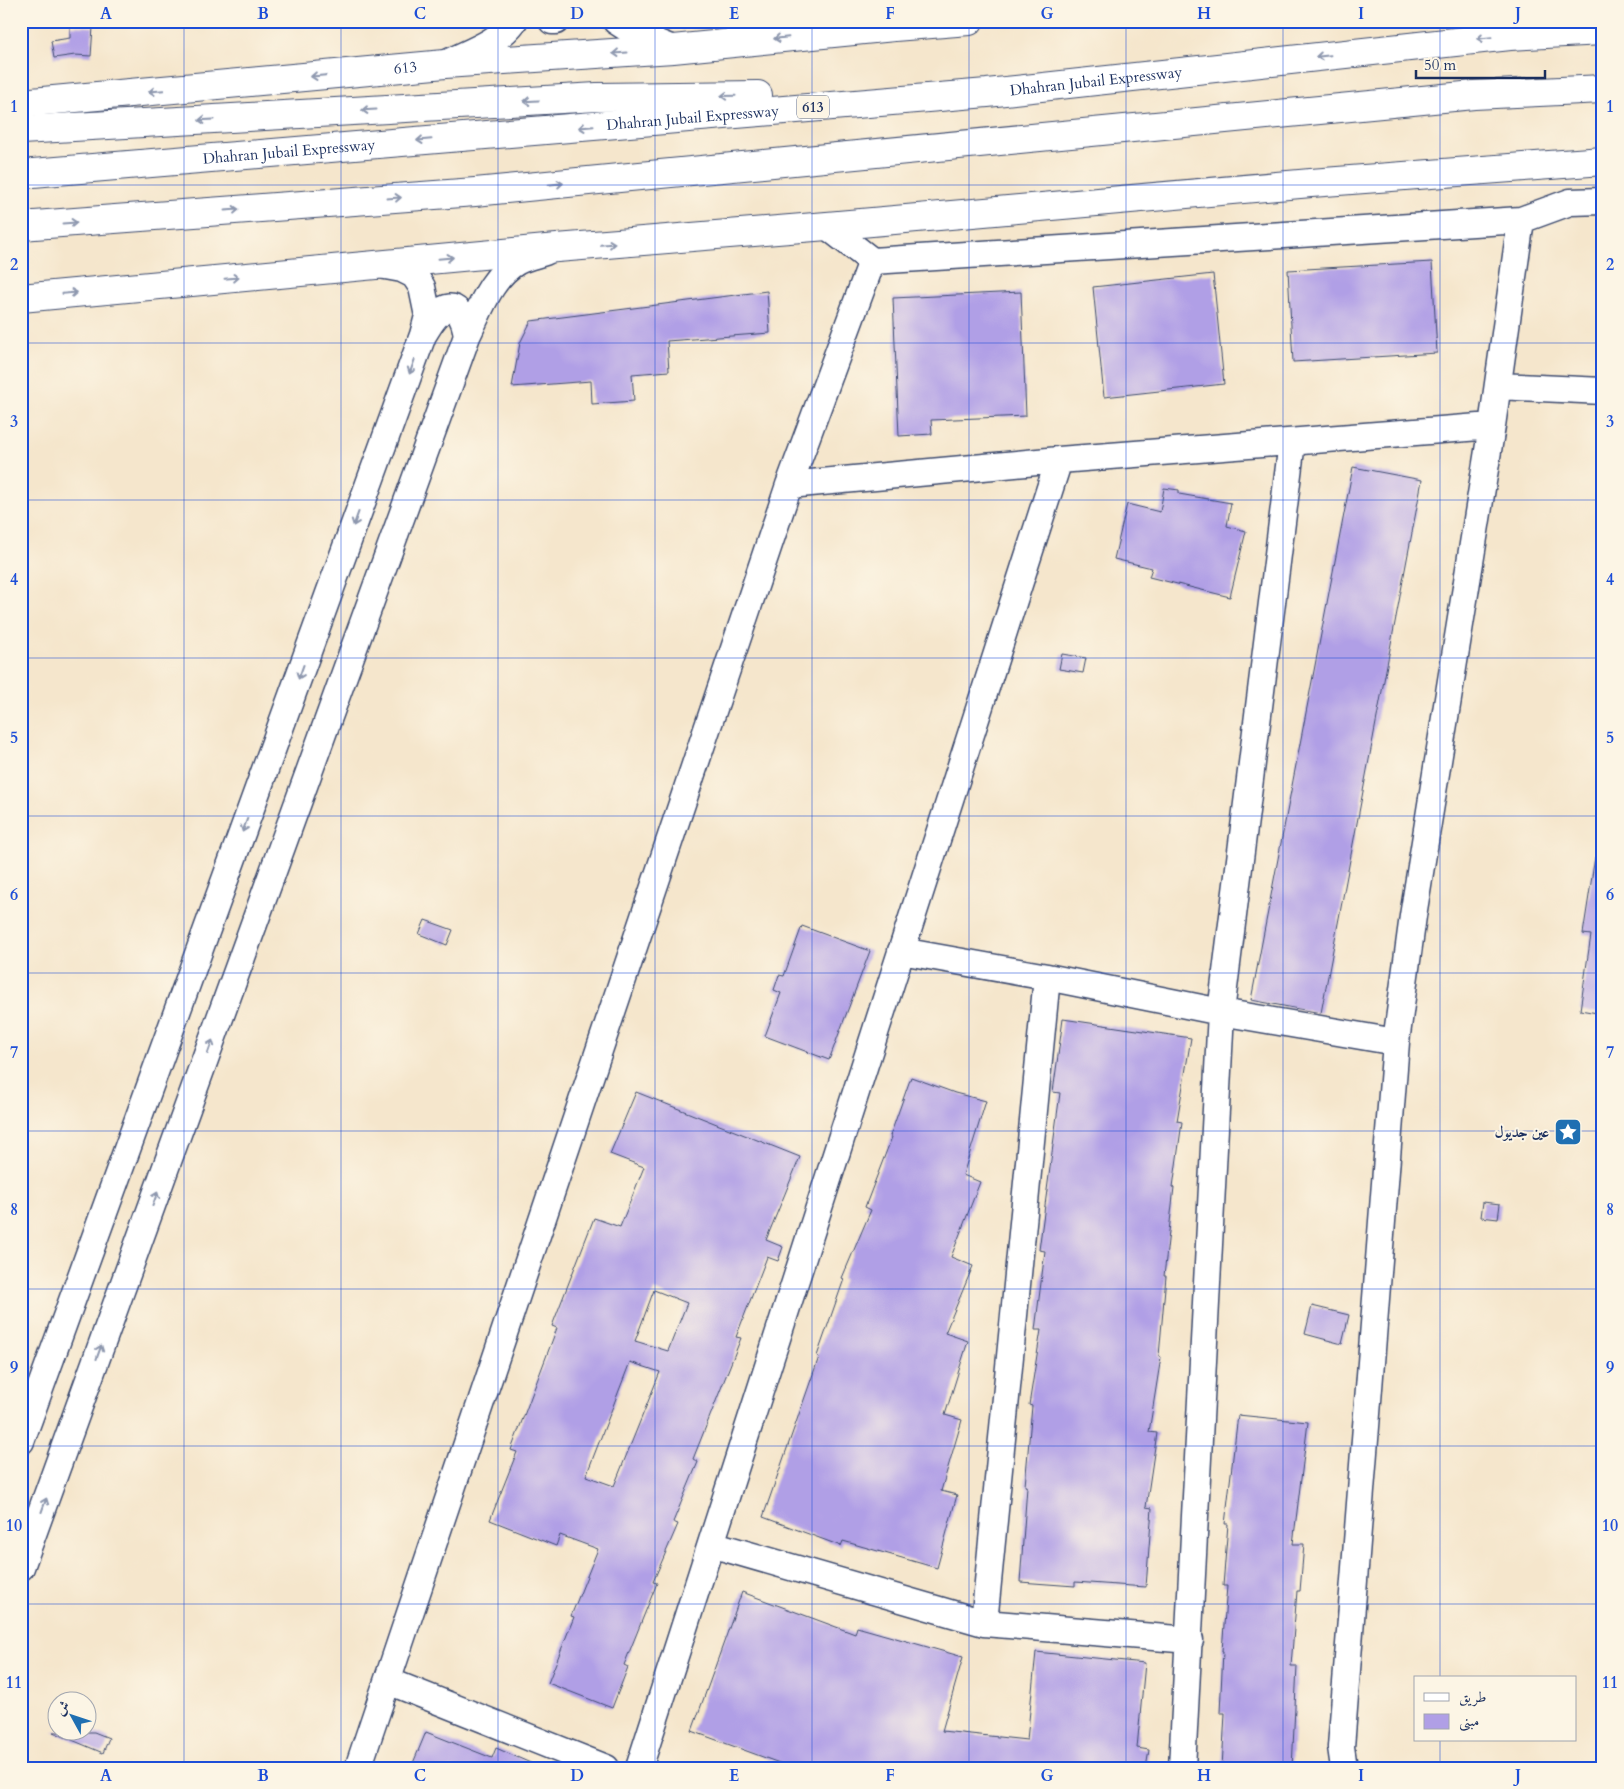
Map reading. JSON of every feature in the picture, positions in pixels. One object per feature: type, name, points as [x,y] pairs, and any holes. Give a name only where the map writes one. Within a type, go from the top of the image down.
[{"type":"main road","name":"613","points":[[21,103],[445,64],[674,49],[969,21]]},
{"type":"main road","name":"Dhahran Jubail Expressway","points":[[21,174],[987,93],[1510,36],[1603,31]]},
{"type":"main road","points":[[21,226],[485,191],[1474,95],[1603,89]]},
{"type":"main road","points":[[21,130],[596,97],[987,93]]},
{"type":"main road","points":[[21,298],[557,248],[1311,183],[1603,161]]},
{"type":"street","points":[[445,64],[497,38],[514,21]]},
{"type":"street","points":[[616,21],[638,34],[674,49]]},
{"type":"street","points":[[826,226],[872,261],[1521,220],[1570,202],[1603,201]]},
{"type":"street","points":[[1344,1768],[1341,1747],[1396,1042],[1415,906],[1492,426],[1521,220]]},
{"type":"street","points":[[21,1567],[467,336],[498,278],[518,262],[557,248]]},
{"type":"street","points":[[358,1768],[789,485],[872,261]]},
{"type":"street","points":[[21,1440],[423,335],[428,316],[422,286],[414,275],[402,269],[377,264]]},
{"type":"street","points":[[423,335],[434,317],[445,309],[450,308],[460,313],[464,319],[467,336]]},
{"type":"street","points":[[1498,386],[1603,391]]},
{"type":"street","points":[[789,485],[1059,460],[1492,426]]},
{"type":"street","points":[[1182,1768],[1221,1012],[1292,442]]},
{"type":"street","points":[[639,1768],[1059,460]]},
{"type":"street","points":[[901,951],[1047,977],[1221,1012],[1396,1042]]},
{"type":"street","points":[[984,1623],[1047,977]]},
{"type":"street","points":[[711,1544],[984,1623],[1190,1640]]},
{"type":"street","points":[[388,1681],[606,1768]]},
{"type":"building","points":[[70,26],[93,27],[91,56],[75,55],[54,58],[51,41],[70,38]]},
{"type":"building","points":[[1432,262],[1437,353],[1293,362],[1288,270]]},
{"type":"building","points":[[1213,274],[1224,384],[1104,397],[1093,287]]},
{"type":"building","points":[[767,291],[770,333],[667,341],[669,371],[632,374],[634,401],[592,404],[591,381],[512,387],[520,343],[531,321]]},
{"type":"building","points":[[1021,292],[1026,416],[931,420],[932,434],[899,436],[893,298]]},
{"type":"building","points":[[1353,467],[1422,480],[1321,1013],[1251,1000]]},
{"type":"building","points":[[1164,488],[1179,490],[1179,494],[1231,503],[1227,526],[1246,531],[1230,597],[1149,577],[1152,568],[1114,559],[1127,504],[1160,512]]},
{"type":"building","points":[[1062,654],[1086,658],[1083,673],[1059,669]]},
{"type":"building","points":[[1595,857],[1603,857],[1603,1014],[1580,1010],[1591,935],[1583,934]]},
{"type":"building","points":[[425,920],[453,930],[447,945],[419,934]]},
{"type":"building","points":[[802,926],[870,951],[829,1060],[765,1036],[781,993],[774,990],[779,975],[784,976]]},
{"type":"building","points":[[1063,1019],[1191,1038],[1177,1121],[1182,1122],[1164,1276],[1166,1276],[1159,1356],[1161,1357],[1149,1432],[1157,1433],[1146,1507],[1152,1508],[1146,1587],[1075,1582],[1075,1586],[1020,1582],[1027,1487],[1025,1486],[1032,1406],[1029,1405],[1041,1330],[1035,1330],[1045,1251],[1039,1250],[1060,1093],[1053,1092]]},
{"type":"building","points":[[911,1077],[955,1093],[986,1101],[963,1175],[980,1182],[951,1257],[973,1266],[945,1333],[968,1341],[945,1415],[962,1420],[941,1491],[957,1495],[937,1568],[843,1541],[841,1546],[763,1517],[819,1357],[817,1356],[844,1279],[842,1278],[871,1210],[865,1207],[892,1137],[890,1136]]},
{"type":"building","points":[[636,1092],[800,1157],[766,1240],[783,1247],[778,1261],[767,1257],[736,1337],[741,1338],[693,1459],[698,1462],[673,1522],[678,1524],[653,1582],[657,1583],[624,1665],[628,1667],[612,1708],[548,1683],[574,1617],[571,1616],[598,1549],[560,1535],[556,1546],[490,1520],[517,1452],[511,1450],[557,1328],[552,1326],[594,1218],[620,1227],[644,1167],[610,1154]],"holes":[[[654,1290],[687,1303],[668,1351],[635,1341]],[[630,1362],[660,1372],[614,1486],[586,1476]]]},
{"type":"building","points":[[1483,1202],[1500,1204],[1498,1219],[1481,1217]]},
{"type":"building","points":[[1312,1306],[1349,1315],[1342,1344],[1305,1334]]},
{"type":"building","points":[[1238,1415],[1308,1422],[1293,1544],[1304,1544],[1300,1591],[1297,1591],[1291,1666],[1297,1666],[1292,1768],[1222,1768],[1225,1713],[1220,1713],[1227,1586],[1223,1586],[1228,1524],[1225,1524]]},
{"type":"building","points":[[742,1592],[855,1634],[857,1627],[963,1657],[942,1731],[1027,1740],[1036,1652],[1145,1663],[1137,1748],[1149,1750],[1146,1768],[793,1768],[692,1731]]},
{"type":"building","points":[[426,1732],[492,1758],[496,1748],[542,1768],[411,1768]]},
{"type":"building","points":[[98,1734],[109,1738],[103,1753],[77,1742],[98,1742]]},
{"type":"place","name":"عين جديول","points":[[1568,1132]]}]
